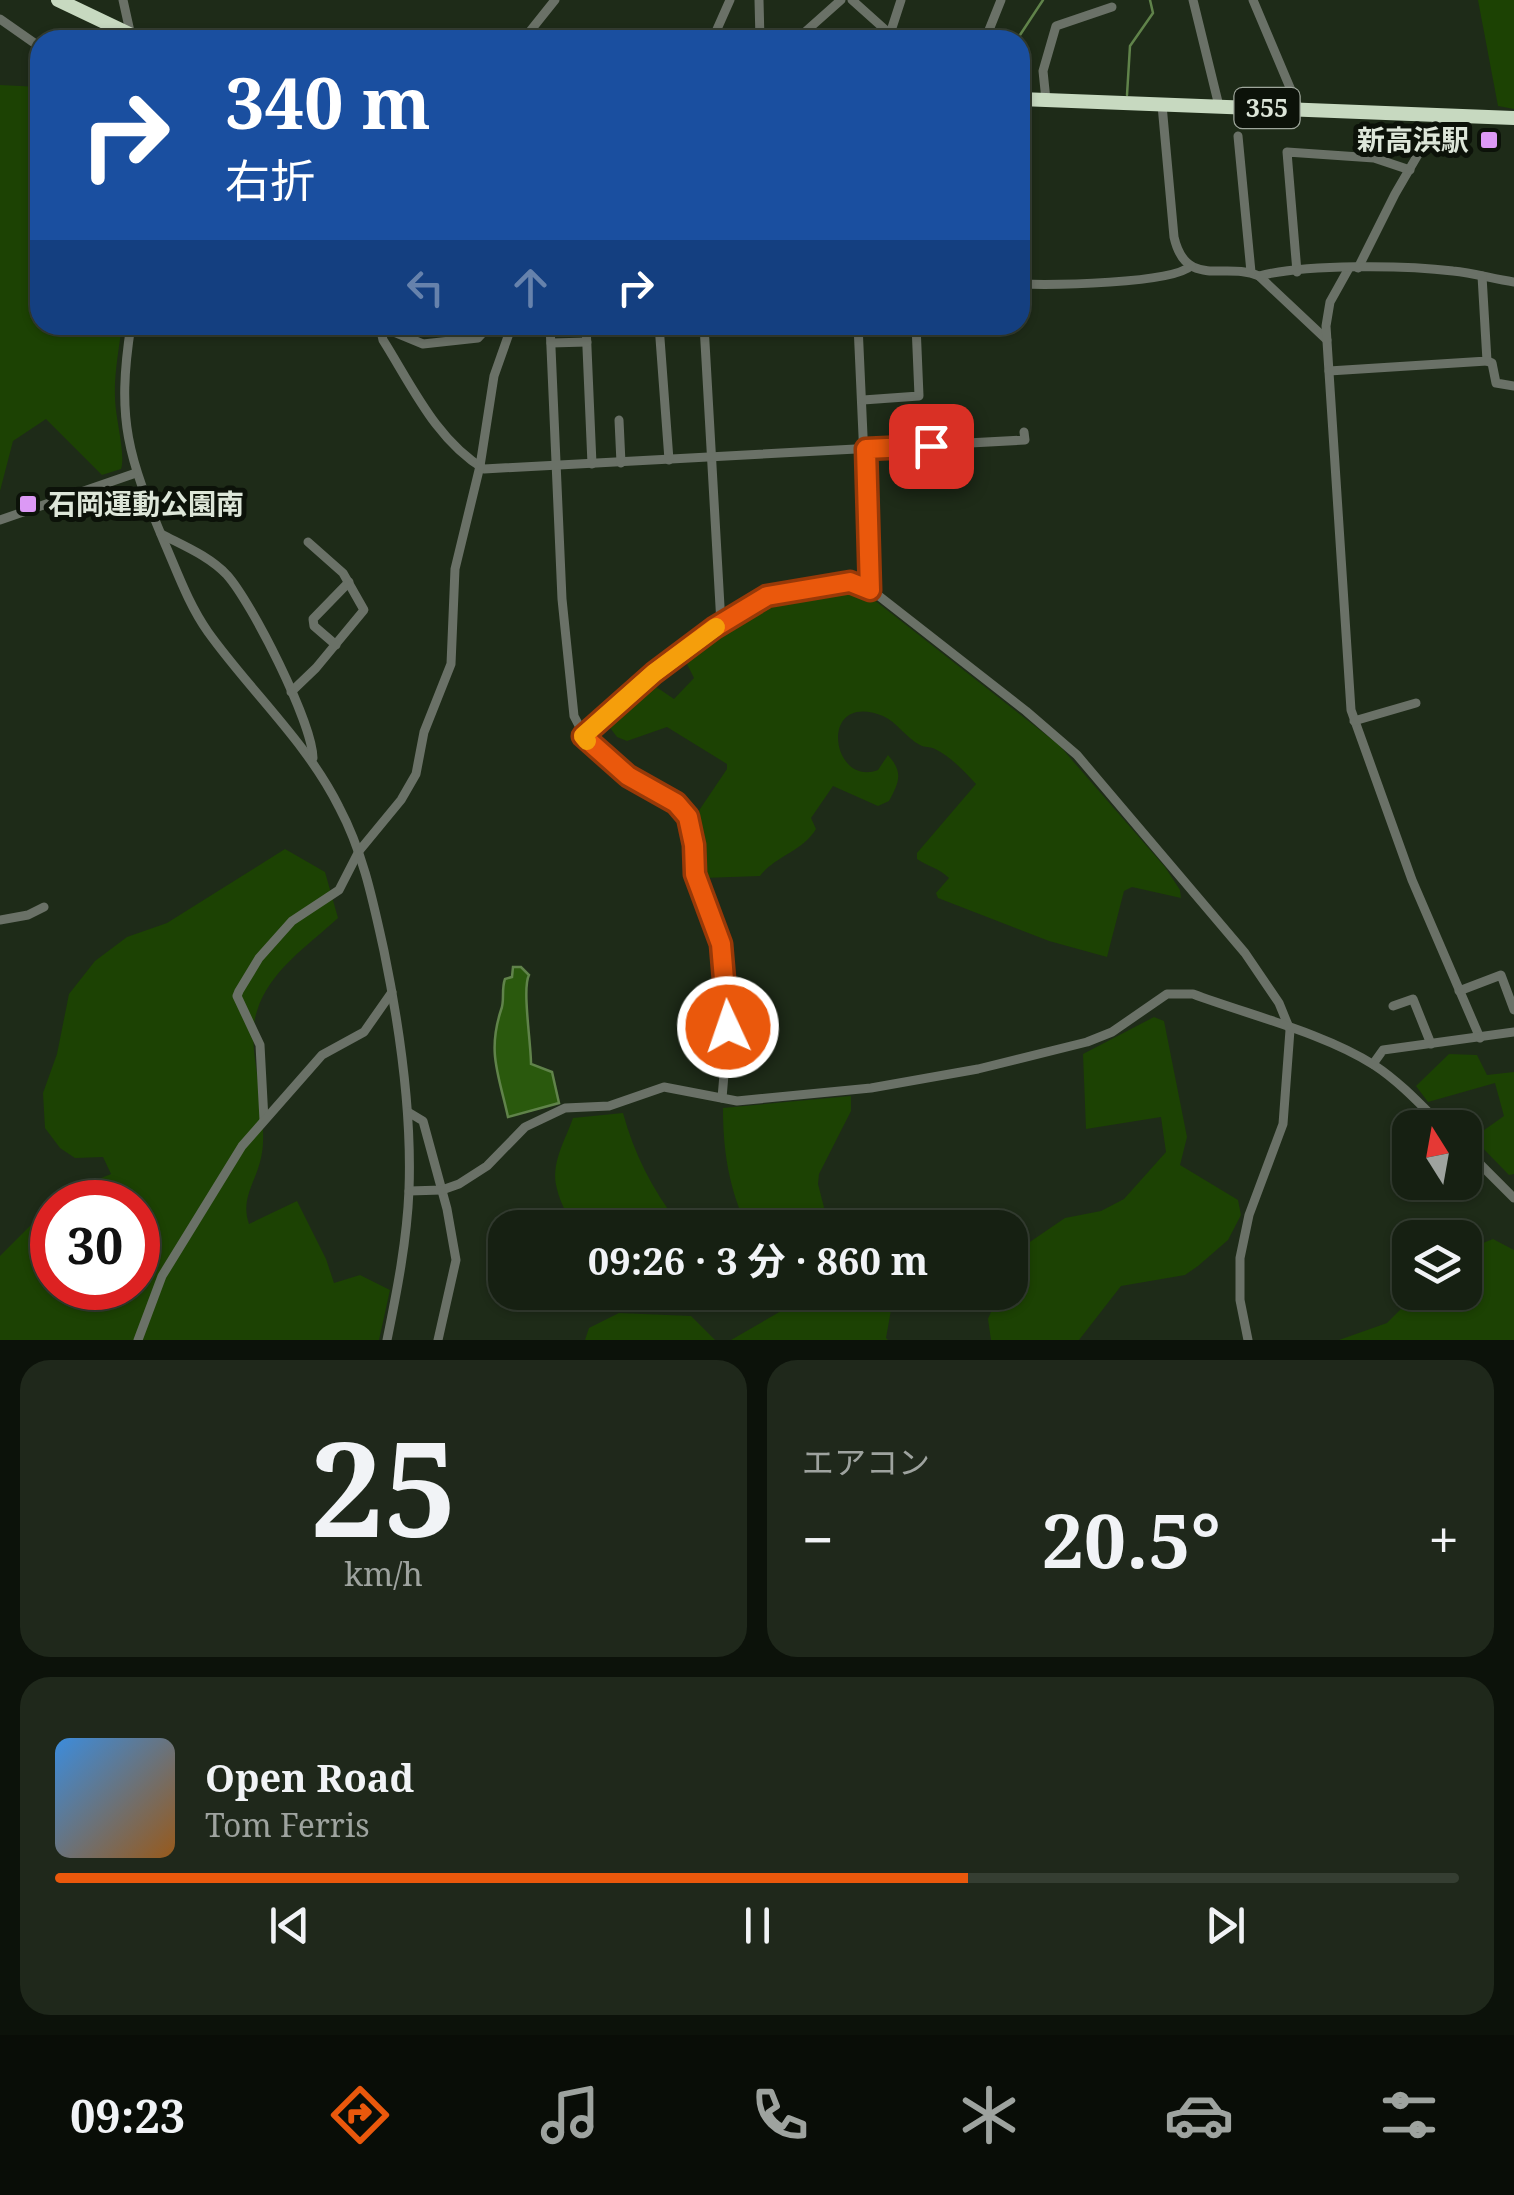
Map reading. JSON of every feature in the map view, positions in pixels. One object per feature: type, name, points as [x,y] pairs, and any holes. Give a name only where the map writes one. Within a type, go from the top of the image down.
[{"type":"highway","points":[[58,0],[117,30]]},
{"type":"highway","name":"355","points":[[1030,99],[1514,118]]},
{"type":"street","points":[[123,0],[132,30]]},
{"type":"street","points":[[531,30],[556,0]]},
{"type":"street","points":[[717,30],[730,0]]},
{"type":"street","points":[[759,0],[760,30]]},
{"type":"street","points":[[808,30],[842,0]]},
{"type":"street","points":[[852,0],[882,30]]},
{"type":"street","points":[[891,30],[901,0]]},
{"type":"street","points":[[990,30],[1001,0]]},
{"type":"street","points":[[1194,0],[1219,106]]},
{"type":"street","points":[[1253,0],[1300,110]]},
{"type":"street","points":[[1046,100],[1043,73],[1056,26],[1112,7]]},
{"type":"street","points":[[0,18],[30,40]]},
{"type":"street","points":[[1162,105],[1174,238],[1179,254],[1191,266],[1204,271],[1255,274],[1353,268],[1449,270],[1514,282]]},
{"type":"street","points":[[1441,115],[1328,309],[1327,340],[1347,682],[1354,721],[1412,880],[1480,1038]]},
{"type":"street","points":[[1238,136],[1255,274],[1327,340]]},
{"type":"street","points":[[1297,272],[1287,152],[1374,158],[1410,170]]},
{"type":"street","points":[[1030,284],[1175,275],[1191,266]]},
{"type":"street","points":[[1482,276],[1486,361]]},
{"type":"street","points":[[129,335],[123,408],[136,473],[188,599],[210,634],[312,761],[339,806],[373,900],[392,992],[408,1112],[409,1191],[388,1340]]},
{"type":"street","points":[[382,335],[435,424],[462,453],[491,470],[1025,440],[1024,432]]},
{"type":"street","points":[[401,335],[423,344],[481,335]]},
{"type":"street","points":[[264,1120],[260,1045],[239,991],[278,936],[339,890],[358,851],[409,789],[453,653],[455,569],[480,466],[494,376],[508,335]]},
{"type":"street","points":[[551,335],[562,599],[574,716],[583,736],[628,776],[676,803],[688,817],[695,874],[716,923],[724,962],[728,1027],[722,1098]]},
{"type":"street","points":[[587,335],[592,464]]},
{"type":"street","points":[[660,335],[669,460]]},
{"type":"street","points":[[705,335],[720,624]]},
{"type":"street","points":[[859,335],[870,590]]},
{"type":"street","points":[[863,400],[919,396],[916,335]]},
{"type":"street","points":[[551,344],[587,342]]},
{"type":"street","points":[[1329,372],[1486,361],[1492,363],[1496,383],[1514,386]]},
{"type":"street","points":[[619,420],[621,463]]},
{"type":"street","points":[[0,520],[136,473]]},
{"type":"street","points":[[161,534],[213,562],[231,580],[263,633],[291,692],[312,746],[312,761]]},
{"type":"street","points":[[291,692],[364,612],[340,570],[308,542]]},
{"type":"street","points":[[336,645],[314,626],[313,619],[349,582]]},
{"type":"street","points":[[583,736],[654,673],[720,624],[772,594],[850,582],[870,590],[1026,710],[1077,755],[1245,952],[1270,987],[1290,1030],[1283,1124],[1249,1215],[1240,1258],[1240,1300],[1248,1340]]},
{"type":"street","points":[[1354,721],[1416,703]]},
{"type":"street","points":[[0,920],[28,915],[44,907]]},
{"type":"street","points":[[1460,990],[1501,975],[1514,1010]]},
{"type":"street","points":[[138,1340],[162,1276],[231,1162],[322,1055],[364,1032],[392,992]]},
{"type":"street","points":[[409,1191],[442,1190],[459,1184],[487,1166],[525,1127],[553,1112],[623,1103],[664,1088],[736,1101],[871,1088],[978,1070],[1112,1032],[1167,994],[1178,992],[1193,994],[1372,1064],[1426,1110]]},
{"type":"street","points":[[1393,1006],[1413,999],[1431,1044]]},
{"type":"street","points":[[1372,1064],[1383,1050],[1514,1032]]},
{"type":"street","points":[[408,1112],[423,1121],[456,1260],[438,1340]]},
{"type":"street","points":[[1482,1166],[1514,1198]]},
{"type":"shaded area","points":[[1478,0],[1514,0],[1514,109],[1498,106]]},
{"type":"shaded area","points":[[0,85],[30,86],[30,335],[121,335],[115,405],[122,462],[121,469],[102,475],[46,419],[13,441],[0,491]]},
{"type":"shaded area","points":[[859,588],[1059,745],[1165,867],[1181,898],[1132,887],[1124,891],[1107,957],[1049,941],[938,898],[936,893],[949,878],[917,859],[917,853],[976,784],[941,752],[915,742],[883,716],[862,712],[848,716],[840,726],[842,754],[850,766],[862,772],[878,770],[888,755],[898,777],[889,801],[878,806],[833,786],[811,818],[816,829],[810,837],[760,876],[703,878],[698,812],[727,764],[667,727],[627,741],[617,737],[608,725],[608,717],[649,682],[674,699],[694,678],[683,656],[774,599]]},
{"type":"shaded area","points":[[285,849],[325,872],[338,918],[280,971],[257,1011],[253,1039],[263,1141],[247,1215],[249,1224],[297,1201],[334,1283],[360,1275],[390,1290],[379,1340],[0,1340],[0,1256],[30,1226],[30,1310],[160,1310],[160,1180],[96,1180],[111,1174],[103,1157],[75,1158],[60,1148],[45,1128],[43,1093],[57,1054],[69,994],[95,961],[127,937],[167,923]]},
{"type":"shaded area","points":[[513,967],[521,967],[529,975],[531,1064],[552,1072],[559,1103],[508,1117],[496,1064],[495,1039],[505,979],[512,977]]},
{"type":"shaded area","points":[[1154,1017],[1164,1021],[1187,1137],[1180,1165],[1238,1200],[1241,1215],[1228,1240],[1185,1275],[1121,1286],[1079,1340],[991,1340],[988,1319],[992,1310],[1028,1310],[1028,1243],[1065,1218],[1101,1211],[1124,1199],[1166,1152],[1161,1117],[1086,1129],[1083,1054]]},
{"type":"shaded area","points":[[1449,1054],[1477,1055],[1487,1075],[1514,1072],[1514,1174],[1509,1175],[1482,1147],[1482,1132],[1504,1116],[1495,1083],[1428,1102],[1416,1086]]},
{"type":"shaded area","points":[[851,1096],[851,1111],[819,1174],[825,1210],[741,1210],[728,1169],[723,1108]]},
{"type":"shaded area","points":[[623,1113],[645,1170],[669,1210],[565,1210],[555,1171],[573,1118]]},
{"type":"shaded area","points":[[1493,1239],[1514,1250],[1514,1340],[1339,1340],[1387,1323],[1400,1310],[1482,1310],[1482,1243]]},
{"type":"shaded area","points":[[783,1310],[891,1310],[888,1340],[731,1340]]},
{"type":"shaded area","points":[[619,1313],[691,1316],[715,1340],[585,1340],[589,1328]]},
{"type":"waterway","points":[[1023,30],[1043,0]]},
{"type":"waterway","points":[[1127,95],[1130,46],[1153,13],[1150,0]]},
{"type":"slow traffic","points":[[587,741],[583,736],[654,673],[716,627]]},
{"type":"place","name":"新高浜駅","points":[[1489,140]]},
{"type":"place","name":"石岡運動公園南","points":[[28,504]]},
{"type":"route","points":[[728,1027],[721,944],[695,874],[688,817],[676,803],[628,776],[583,736],[654,673],[714,628],[767,596],[850,582],[870,590],[866,449],[931,446]]}]
